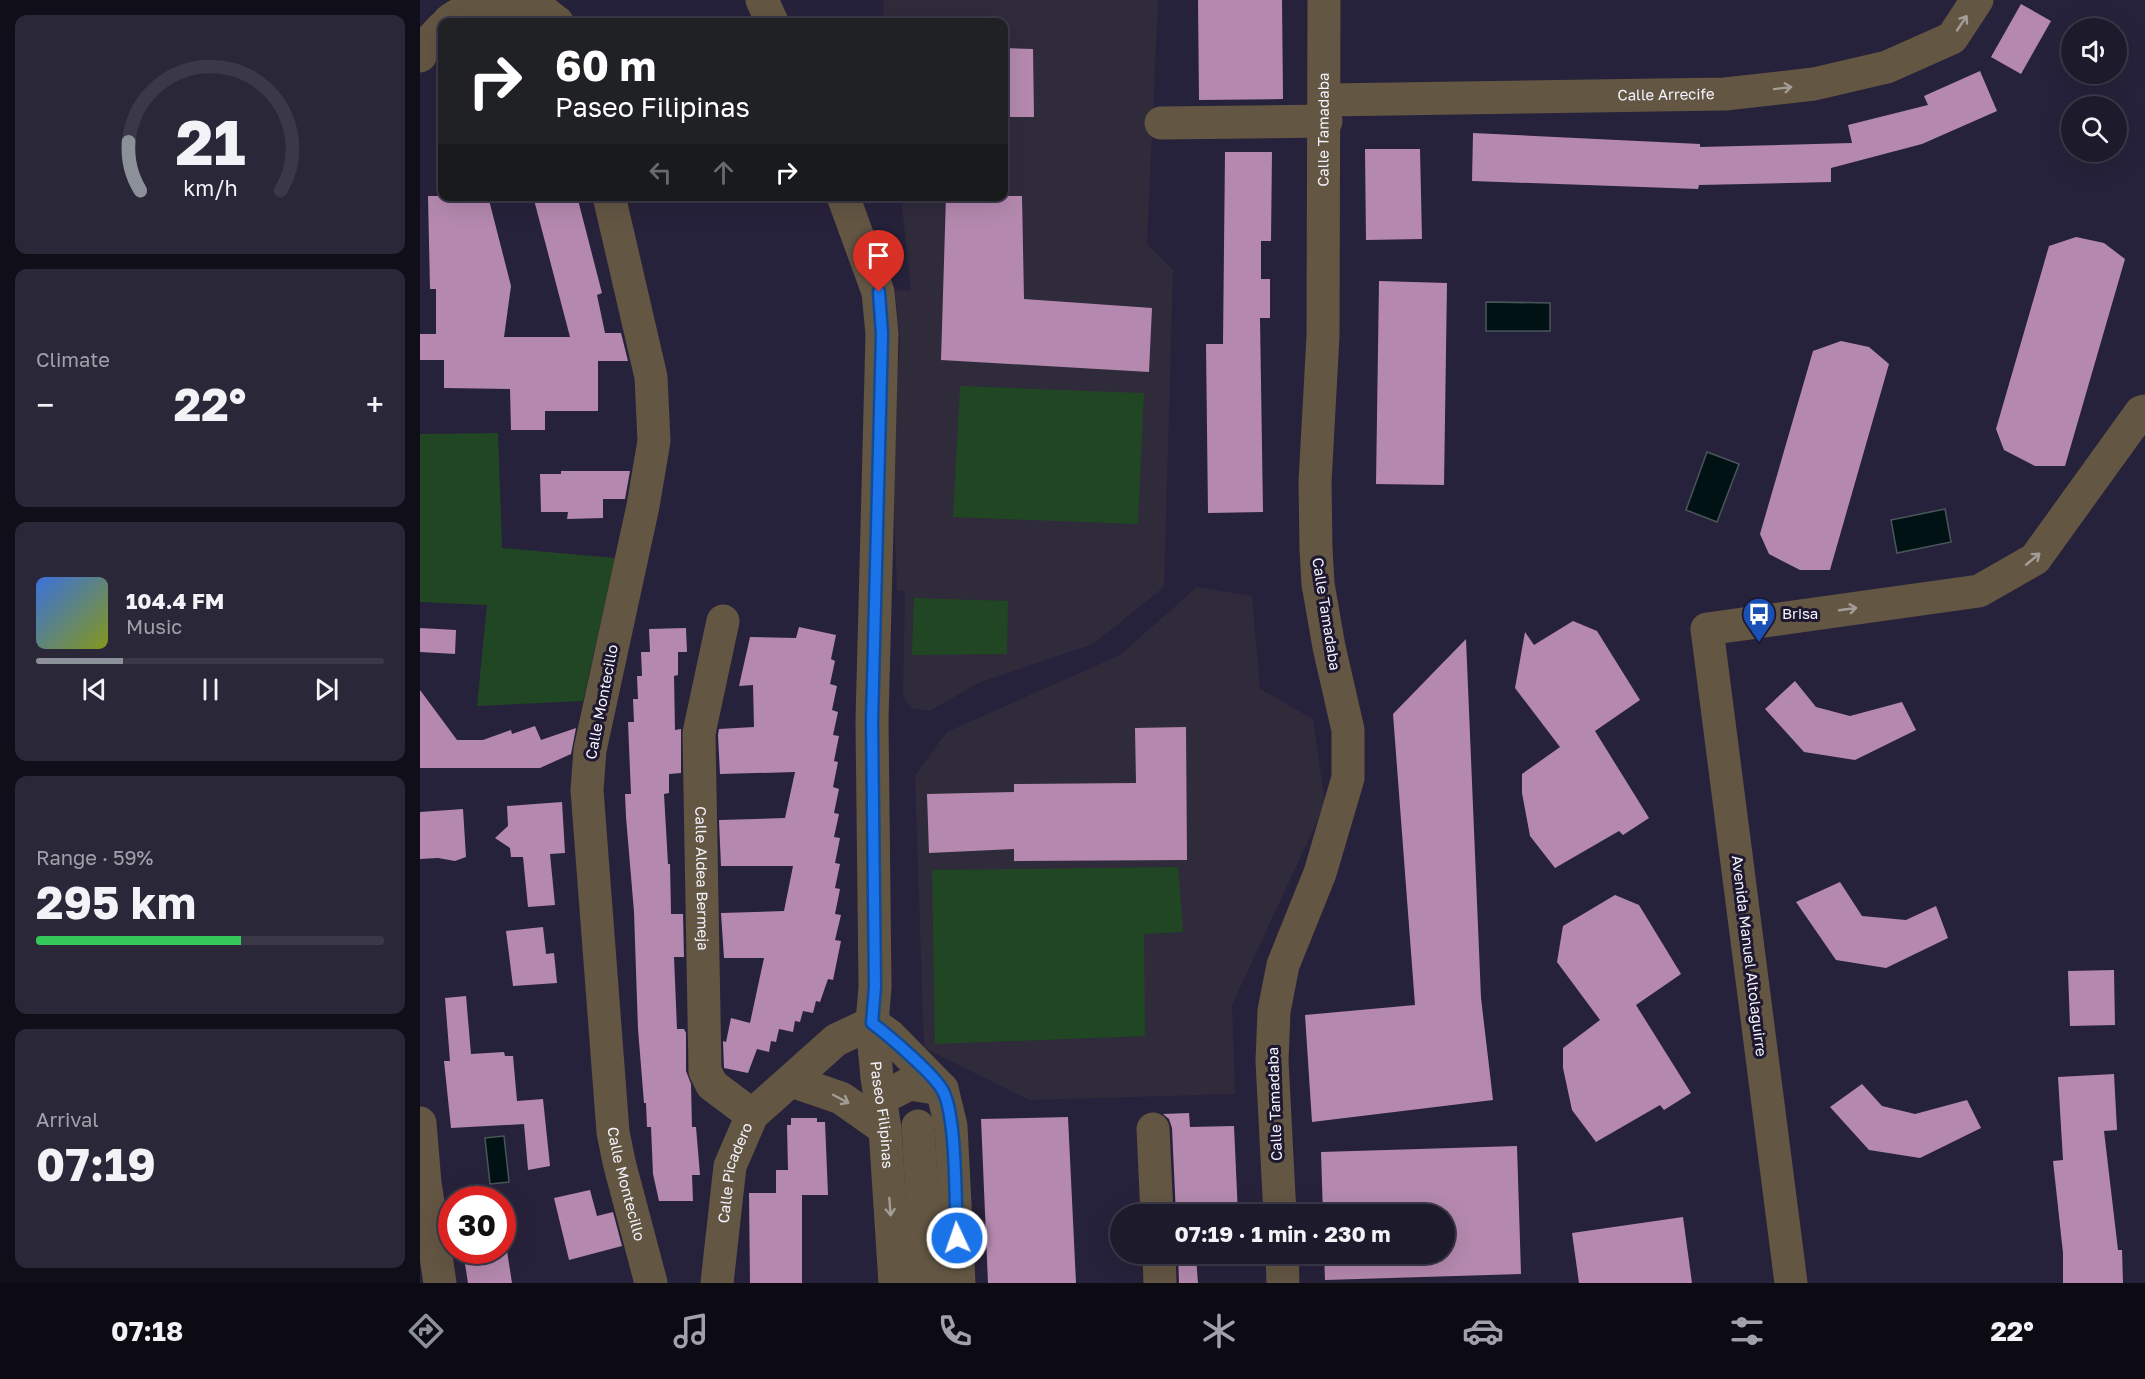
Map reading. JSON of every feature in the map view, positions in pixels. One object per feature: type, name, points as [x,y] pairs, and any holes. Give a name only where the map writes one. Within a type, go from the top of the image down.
[{"type":"street","points":[[762,0],[770,18]]},
{"type":"street","name":"Calle Tamadaba","points":[[1279,1204],[1272,1061],[1274,1011],[1283,965],[1320,873],[1348,778],[1348,730],[1329,647],[1318,584],[1316,549],[1315,482],[1323,336],[1326,111],[1324,0]]},
{"type":"street","name":"Calle Arrecife","points":[[1161,123],[1326,111],[1725,94],[1814,84],[1887,67],[1952,38],[1977,0]]},
{"type":"street","points":[[452,18],[486,3],[529,3],[551,18]]},
{"type":"street","points":[[420,56],[426,45],[438,32]]},
{"type":"street","name":"Calle Montecillo","points":[[610,201],[651,376],[654,441],[643,506],[590,750],[587,790],[614,1132],[619,1162],[651,1283]]},
{"type":"street","name":"Paseo Filipinas","points":[[845,201],[879,292],[882,334],[872,721],[875,975],[872,1023],[883,1114],[895,1283]]},
{"type":"street","name":"Avenida Manuel Altolaguirre","points":[[1791,1283],[1707,629],[1979,591],[2035,559],[2141,412],[2145,411]]},
{"type":"street","name":"Calle Aldea Bermeja","points":[[723,621],[699,733],[705,1071],[712,1085],[752,1115]]},
{"type":"street","points":[[872,1023],[890,1036],[942,1089],[951,1126],[959,1283]]},
{"type":"street","name":"Calle Picadero","points":[[717,1283],[730,1166],[752,1115],[836,1040],[872,1023]]},
{"type":"street","points":[[791,1081],[883,1114],[909,1084],[942,1089]]},
{"type":"street","points":[[420,1124],[425,1183],[440,1283]]},
{"type":"street","points":[[918,1126],[927,1283]]},
{"type":"street","points":[[1153,1129],[1156,1204]]},
{"type":"street","points":[[1159,1264],[1160,1283]]},
{"type":"street","points":[[1282,1264],[1283,1283]]},
{"type":"shaded area","points":[[883,0],[1158,0],[1147,244],[1173,270],[1164,587],[1093,644],[978,683],[930,711],[911,708],[903,696],[905,591],[897,590],[894,427],[900,341],[895,290],[911,291],[901,201],[1008,201],[1008,18],[884,18]]},
{"type":"shaded area","points":[[1486,302],[1550,303],[1550,331],[1486,331]]},
{"type":"shaded area","points":[[1707,452],[1739,464],[1717,522],[1686,510]]},
{"type":"shaded area","points":[[1945,509],[1951,542],[1897,553],[1891,520]]},
{"type":"shaded area","points":[[1197,587],[1252,596],[1260,689],[1313,719],[1325,804],[1232,1005],[1235,1094],[1029,1100],[924,1048],[915,775],[947,732],[1120,655]]},
{"type":"shaded area","points":[[504,1136],[509,1182],[490,1184],[485,1138]]},
{"type":"green space","points":[[960,386],[1144,393],[1138,524],[953,517]]},
{"type":"green space","points":[[498,433],[502,548],[615,558],[583,701],[477,706],[487,605],[420,602],[420,434]]},
{"type":"green space","points":[[914,598],[1008,601],[1007,654],[912,655]]},
{"type":"green space","points":[[1178,867],[1183,932],[1144,934],[1145,1036],[935,1044],[932,870]]},
{"type":"building","points":[[1198,0],[1282,0],[1283,99],[1199,100]]},
{"type":"building","points":[[2021,4],[2051,21],[2021,74],[1991,57]]},
{"type":"building","points":[[1008,48],[1033,49],[1034,117],[1008,117]]},
{"type":"building","points":[[1980,71],[1997,111],[1922,144],[1831,168],[1831,182],[1699,185],[1698,189],[1472,181],[1473,133],[1700,144],[1700,147],[1852,143],[1848,125],[1928,105],[1924,96]]},
{"type":"building","points":[[1365,149],[1420,149],[1422,239],[1366,240]]},
{"type":"building","points":[[1225,152],[1272,152],[1271,241],[1261,241],[1261,279],[1270,279],[1270,318],[1260,318],[1263,512],[1208,513],[1206,344],[1223,344]]},
{"type":"building","points":[[428,196],[438,196],[438,201],[489,201],[511,286],[504,337],[570,337],[534,201],[578,201],[602,293],[597,295],[605,333],[621,333],[628,361],[598,361],[598,411],[545,411],[545,430],[511,430],[510,389],[444,388],[444,360],[420,360],[420,334],[436,334],[436,289],[430,289]]},
{"type":"building","points":[[1008,196],[1022,196],[1024,299],[1152,308],[1149,372],[941,360],[946,201],[1008,201]]},
{"type":"building","points":[[2076,237],[2104,243],[2125,259],[2065,466],[2035,466],[2004,450],[1996,429],[2049,246]]},
{"type":"building","points":[[1379,281],[1447,283],[1444,485],[1376,484]]},
{"type":"building","points":[[1841,341],[1869,347],[1889,364],[1830,570],[1800,570],[1769,554],[1760,534],[1813,351]]},
{"type":"building","points":[[561,471],[630,471],[625,499],[603,499],[603,518],[567,519],[568,512],[541,512],[540,474],[561,474]]},
{"type":"building","points":[[1573,621],[1597,631],[1640,700],[1595,731],[1649,818],[1623,835],[1619,831],[1555,868],[1530,836],[1522,793],[1522,774],[1560,747],[1515,688],[1525,632],[1534,645]]},
{"type":"building","points":[[799,627],[836,635],[831,659],[835,661],[830,684],[837,686],[832,710],[838,712],[833,735],[839,736],[834,761],[838,762],[833,787],[839,789],[834,813],[839,814],[834,837],[840,838],[835,863],[840,864],[835,888],[840,889],[835,914],[841,915],[835,940],[841,941],[833,980],[828,979],[820,1002],[816,1001],[813,1013],[803,1011],[800,1022],[795,1021],[793,1032],[779,1029],[776,1042],[771,1041],[769,1052],[757,1049],[748,1073],[724,1068],[723,1041],[726,1042],[731,1018],[750,1023],[764,958],[724,958],[721,913],[784,911],[793,866],[721,866],[719,820],[785,818],[795,772],[720,774],[718,735],[719,729],[754,727],[753,685],[739,686],[750,637],[796,638]]},
{"type":"building","points":[[420,628],[456,630],[455,654],[420,652]]},
{"type":"building","points":[[686,628],[687,652],[678,652],[678,675],[674,676],[675,730],[681,729],[681,773],[669,774],[669,793],[664,794],[668,864],[670,864],[671,914],[683,914],[684,957],[674,957],[677,1029],[684,1029],[686,1033],[686,1071],[691,1084],[692,1127],[696,1127],[700,1175],[692,1175],[693,1201],[659,1201],[653,1174],[651,1127],[647,1127],[646,1103],[644,1103],[638,1029],[634,912],[625,794],[631,794],[628,722],[634,722],[633,699],[638,699],[637,676],[642,676],[641,652],[650,652],[649,629]]},
{"type":"building","points":[[1466,639],[1481,998],[1493,1100],[1312,1122],[1305,1015],[1415,1005],[1393,714]]},
{"type":"building","points":[[1795,681],[1816,707],[1850,716],[1902,702],[1916,730],[1855,760],[1804,752],[1765,709]]},
{"type":"building","points":[[420,690],[457,740],[483,740],[511,730],[512,734],[535,726],[541,740],[576,728],[571,754],[540,768],[420,768]]},
{"type":"building","points":[[1186,727],[1187,860],[1014,861],[1014,849],[929,853],[927,794],[1014,792],[1014,784],[1136,783],[1135,728]]},
{"type":"building","points":[[562,802],[565,853],[550,854],[555,905],[528,907],[523,857],[511,857],[510,848],[495,838],[508,826],[507,806]]},
{"type":"building","points":[[463,809],[466,857],[455,861],[438,858],[420,859],[420,812]]},
{"type":"building","points":[[1840,882],[1862,916],[1906,920],[1936,906],[1948,938],[1886,968],[1836,960],[1796,902]]},
{"type":"building","points":[[1615,895],[1639,905],[1681,974],[1636,1005],[1691,1093],[1664,1110],[1660,1105],[1596,1142],[1572,1110],[1563,1068],[1563,1048],[1600,1020],[1557,962],[1563,926]]},
{"type":"building","points":[[543,927],[546,954],[554,953],[557,983],[513,986],[506,931]]},
{"type":"building","points":[[2114,970],[2115,1025],[2070,1026],[2068,971]]},
{"type":"building","points":[[466,996],[471,1054],[504,1052],[505,1056],[513,1056],[517,1101],[543,1099],[550,1166],[528,1170],[524,1124],[451,1128],[444,1061],[450,1061],[445,998]]},
{"type":"building","points":[[2114,1074],[2117,1130],[2104,1131],[2118,1250],[2122,1250],[2123,1283],[2063,1283],[2063,1253],[2053,1161],[2063,1160],[2058,1077]]},
{"type":"building","points":[[1862,1084],[1882,1106],[1915,1114],[1967,1100],[1981,1128],[1920,1158],[1869,1150],[1830,1107]]},
{"type":"building","points":[[1189,1113],[1190,1127],[1234,1126],[1238,1204],[1175,1204],[1172,1128],[1169,1119],[1163,1114]]},
{"type":"building","points":[[1068,1117],[1076,1283],[988,1283],[981,1119]]},
{"type":"building","points":[[791,1118],[817,1118],[817,1122],[825,1122],[828,1195],[802,1195],[802,1283],[750,1283],[749,1193],[776,1193],[776,1170],[788,1170],[787,1125],[791,1125]]},
{"type":"building","points":[[1517,1146],[1521,1274],[1325,1280],[1324,1264],[1455,1264],[1455,1204],[1323,1204],[1321,1152]]},
{"type":"building","points":[[590,1190],[597,1216],[613,1212],[622,1246],[569,1260],[554,1198]]},
{"type":"building","points":[[1683,1217],[1692,1283],[1579,1283],[1572,1233]]},
{"type":"building","points":[[465,1264],[509,1264],[512,1283],[468,1283]]},
{"type":"building","points":[[1178,1264],[1197,1264],[1198,1283],[1179,1283]]},
{"type":"place","name":"Brisa","points":[[1759,643]]},
{"type":"route","points":[[879,292],[882,334],[872,721],[875,987],[872,1023],[890,1036],[942,1089],[948,1104],[957,1238]]}]
